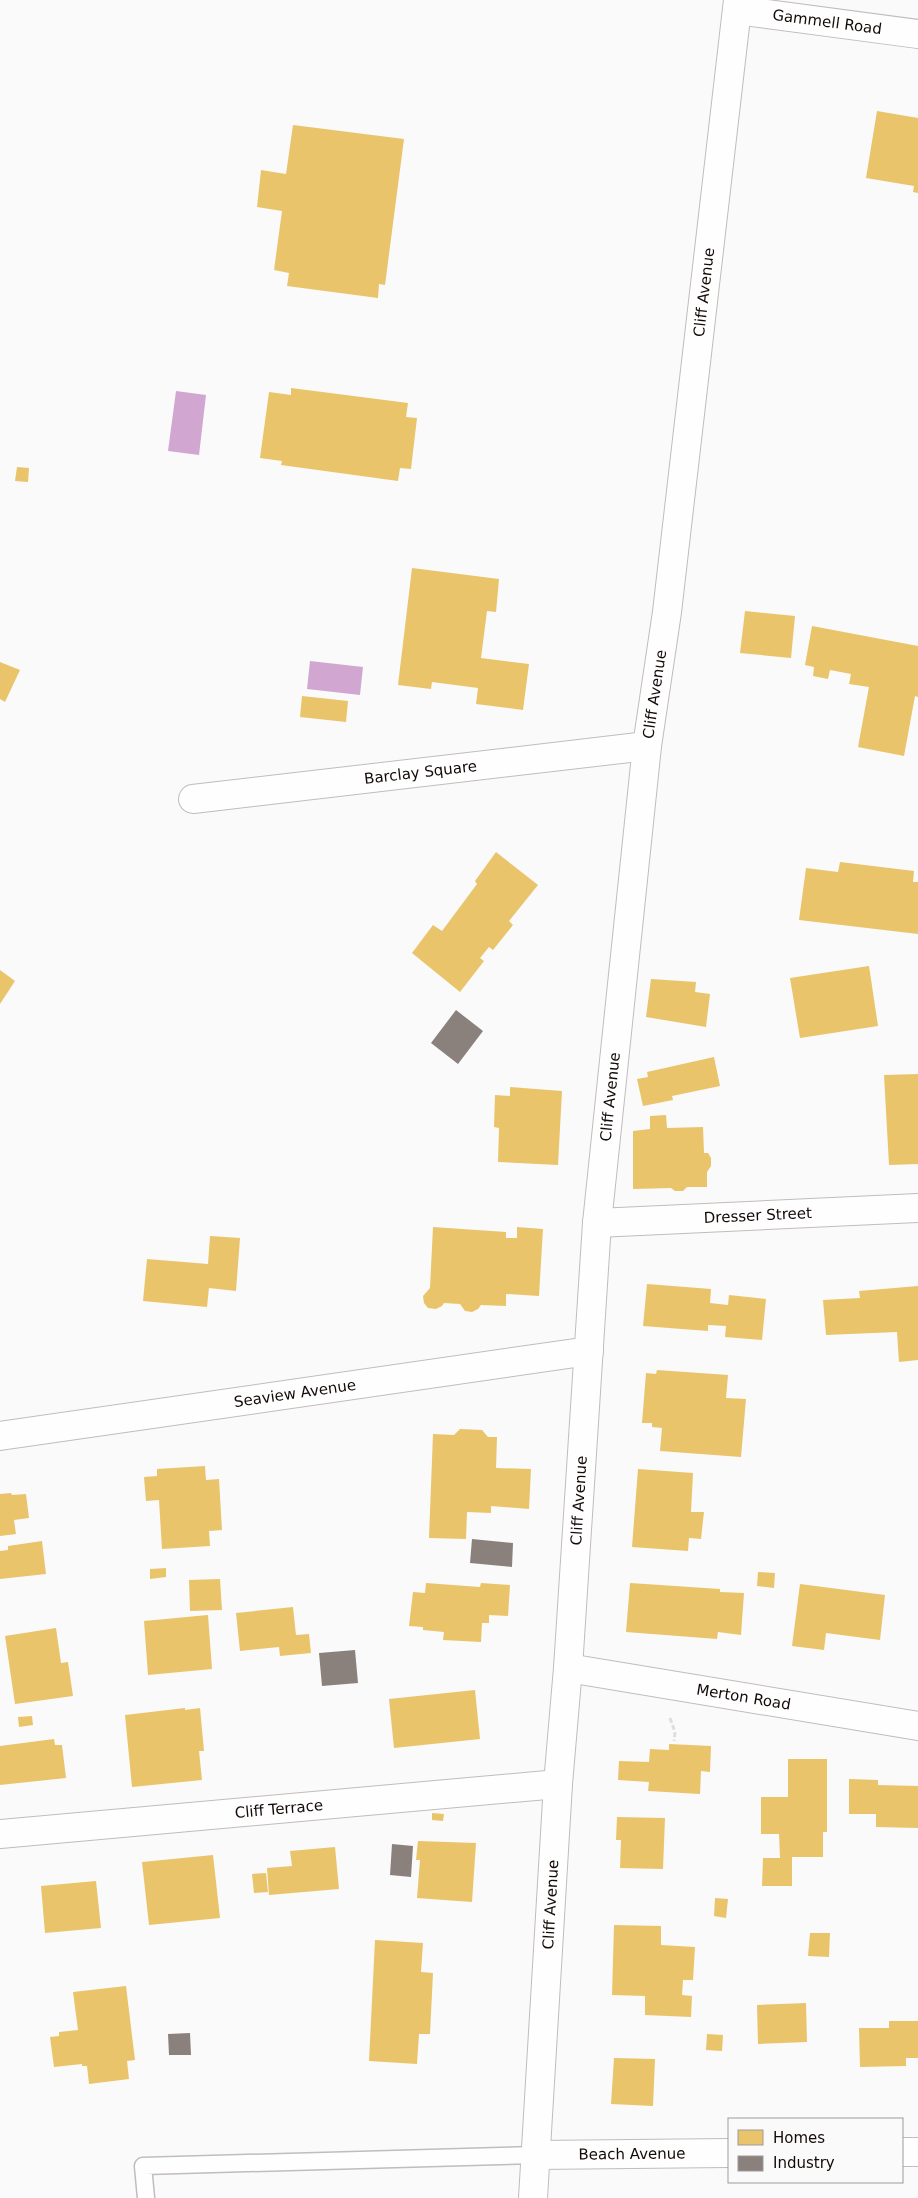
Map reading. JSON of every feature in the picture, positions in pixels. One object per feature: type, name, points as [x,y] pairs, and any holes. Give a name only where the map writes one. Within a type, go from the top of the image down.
[{"type":"street","name":"Gammell Road","points":[[737,5],[918,34]]},
{"type":"street","name":"Cliff Avenue","points":[[533,2198],[558,1784],[568,1668],[597,1223],[647,746],[667,612],[737,5]]},
{"type":"street","name":"Barclay Square","points":[[193,799],[647,746]]},
{"type":"street","name":"Dresser Street","points":[[597,1223],[918,1208]]},
{"type":"street","name":"Seaview Avenue","points":[[0,1436],[589,1351]]},
{"type":"street","name":"Merton Road","points":[[568,1668],[918,1726]]},
{"type":"street","name":"Cliff Terrace","points":[[0,1834],[558,1784]]},
{"type":"street","points":[[903,2152],[918,2152]]},
{"type":"street","name":"Beach Avenue","points":[[536,2155],[728,2153]]},
{"type":"lane","points":[[146,2198],[143,2166],[536,2155]]},
{"type":"shaded area","points":[[176,391],[206,395],[199,455],[168,451]]},
{"type":"shaded area","points":[[310,661],[363,667],[360,695],[307,689]]},
{"type":"building: Homes","points":[[877,111],[918,118],[918,193],[913,192],[914,186],[866,178]]},
{"type":"building: Homes","points":[[293,125],[404,139],[385,285],[379,284],[378,298],[287,286],[289,273],[274,270],[282,211],[257,207],[261,170],[286,174]]},
{"type":"building: Homes","points":[[291,388],[408,403],[406,417],[417,418],[411,469],[400,468],[398,481],[281,465],[282,461],[260,458],[269,392],[291,395]]},
{"type":"building: Homes","points":[[17,467],[29,468],[28,482],[15,481]]},
{"type":"building: Homes","points":[[412,568],[499,579],[496,612],[487,611],[481,658],[529,664],[523,710],[476,704],[478,688],[432,682],[431,689],[398,685]]},
{"type":"building: Homes","points":[[745,611],[795,616],[791,658],[740,653]]},
{"type":"building: Homes","points":[[812,626],[918,646],[918,697],[915,696],[904,756],[858,747],[869,687],[849,684],[851,674],[830,670],[828,679],[813,676],[814,667],[805,665]]},
{"type":"building: Homes","points":[[0,662],[20,670],[5,702],[0,699]]},
{"type":"building: Homes","points":[[302,696],[348,701],[346,722],[300,717]]},
{"type":"building: Homes","points":[[496,852],[538,885],[509,921],[513,925],[493,950],[489,947],[480,958],[484,961],[460,992],[412,953],[433,925],[442,931],[477,884],[475,881]]},
{"type":"building: Homes","points":[[840,862],[914,871],[913,882],[918,882],[918,934],[799,920],[806,868],[838,872]]},
{"type":"building: Homes","points":[[869,966],[878,1026],[800,1038],[790,978]]},
{"type":"building: Homes","points":[[0,970],[15,981],[0,1004]]},
{"type":"building: Homes","points":[[651,979],[696,982],[695,992],[710,994],[706,1027],[646,1017]]},
{"type":"building: Homes","points":[[714,1057],[720,1086],[672,1096],[673,1100],[643,1106],[637,1079],[648,1077],[647,1072]]},
{"type":"building: Homes","points":[[918,1074],[918,1164],[889,1165],[884,1075]]},
{"type":"building: Homes","points":[[510,1087],[562,1091],[558,1165],[498,1162],[499,1128],[494,1127],[495,1095],[510,1096]]},
{"type":"building: Homes","points":[[666,1115],[667,1128],[703,1127],[704,1153],[708,1153],[711,1158],[711,1166],[707,1172],[707,1187],[687,1187],[683,1191],[675,1191],[671,1188],[633,1189],[633,1131],[650,1129],[650,1116]]},
{"type":"building: Homes","points":[[433,1227],[506,1232],[506,1238],[517,1238],[517,1227],[543,1229],[539,1296],[506,1294],[506,1306],[481,1305],[472,1312],[465,1311],[460,1304],[444,1303],[436,1309],[428,1308],[424,1303],[423,1296],[430,1288]]},
{"type":"building: Homes","points":[[210,1236],[240,1238],[236,1291],[209,1288],[207,1307],[143,1301],[147,1259],[208,1264]]},
{"type":"building: Homes","points":[[647,1284],[711,1289],[710,1303],[728,1305],[729,1295],[766,1299],[762,1340],[725,1337],[726,1326],[708,1325],[708,1331],[643,1326]]},
{"type":"building: Homes","points":[[918,1286],[918,1360],[899,1362],[897,1332],[826,1335],[823,1300],[860,1298],[859,1291]]},
{"type":"building: Homes","points":[[657,1370],[728,1375],[726,1398],[746,1399],[741,1457],[660,1451],[662,1428],[652,1427],[652,1423],[642,1423],[646,1373],[656,1374]]},
{"type":"building: Homes","points":[[460,1429],[482,1430],[488,1437],[497,1437],[496,1468],[531,1469],[529,1509],[491,1506],[491,1513],[467,1512],[466,1539],[429,1538],[433,1434],[454,1435]]},
{"type":"building: Homes","points":[[205,1466],[206,1480],[219,1479],[222,1530],[209,1531],[210,1546],[162,1549],[159,1500],[146,1501],[144,1477],[157,1476],[157,1469]]},
{"type":"building: Homes","points":[[638,1469],[693,1473],[691,1512],[704,1512],[701,1539],[689,1538],[688,1551],[632,1547]]},
{"type":"building: Homes","points":[[11,1493],[12,1495],[26,1494],[29,1518],[14,1520],[16,1534],[0,1536],[0,1494]]},
{"type":"building: Homes","points":[[42,1541],[46,1574],[0,1579],[0,1551],[8,1550],[8,1546]]},
{"type":"building: Homes","points":[[166,1568],[166,1577],[150,1579],[150,1569]]},
{"type":"building: Homes","points":[[758,1572],[775,1573],[774,1588],[757,1586]]},
{"type":"building: Homes","points":[[220,1579],[222,1610],[190,1611],[189,1580]]},
{"type":"building: Homes","points":[[426,1583],[480,1587],[481,1583],[510,1585],[508,1616],[489,1615],[489,1623],[482,1623],[481,1642],[443,1640],[444,1632],[423,1630],[423,1627],[409,1626],[413,1592],[425,1593]]},
{"type":"building: Homes","points":[[630,1583],[720,1589],[720,1592],[744,1593],[741,1635],[718,1632],[717,1639],[626,1632]]},
{"type":"building: Homes","points":[[800,1584],[885,1595],[880,1640],[826,1633],[824,1650],[792,1646]]},
{"type":"building: Homes","points":[[293,1607],[296,1635],[309,1634],[311,1653],[280,1656],[279,1647],[240,1651],[236,1613]]},
{"type":"building: Homes","points":[[208,1615],[212,1669],[148,1675],[144,1621]]},
{"type":"building: Homes","points":[[56,1628],[61,1663],[68,1662],[73,1696],[15,1704],[5,1636]]},
{"type":"building: Homes","points":[[475,1690],[480,1739],[394,1748],[389,1699]]},
{"type":"building: Homes","points":[[185,1708],[185,1710],[200,1708],[204,1751],[199,1751],[202,1780],[132,1787],[125,1715]]},
{"type":"building: Homes","points":[[32,1716],[33,1725],[19,1727],[18,1717]]},
{"type":"building: Homes","points":[[54,1739],[55,1745],[62,1745],[66,1778],[0,1785],[0,1746]]},
{"type":"building: Homes","points":[[669,1744],[711,1746],[710,1772],[701,1771],[700,1794],[648,1791],[649,1782],[618,1780],[619,1761],[649,1762],[650,1749],[669,1750]]},
{"type":"building: Homes","points":[[788,1759],[827,1759],[827,1832],[823,1832],[823,1857],[792,1857],[792,1886],[762,1886],[763,1858],[780,1858],[779,1834],[761,1834],[761,1797],[788,1797]]},
{"type":"building: Homes","points":[[849,1779],[878,1780],[878,1785],[918,1786],[918,1828],[876,1827],[876,1814],[849,1814]]},
{"type":"building: Homes","points":[[432,1813],[444,1814],[443,1821],[432,1820]]},
{"type":"building: Homes","points":[[617,1817],[665,1818],[663,1869],[620,1868],[621,1840],[616,1840]]},
{"type":"building: Homes","points":[[418,1841],[476,1843],[472,1902],[417,1898],[420,1860],[416,1860]]},
{"type":"building: Homes","points":[[335,1847],[339,1889],[269,1895],[267,1868],[292,1866],[290,1851]]},
{"type":"building: Homes","points":[[213,1855],[220,1918],[149,1925],[142,1862]]},
{"type":"building: Homes","points":[[266,1873],[268,1892],[254,1893],[252,1874]]},
{"type":"building: Homes","points":[[96,1881],[101,1928],[45,1933],[41,1886]]},
{"type":"building: Homes","points":[[715,1898],[728,1899],[726,1918],[714,1916]]},
{"type":"building: Homes","points":[[614,1925],[661,1926],[661,1945],[695,1947],[693,1980],[683,1980],[682,1995],[692,1996],[691,2017],[645,2015],[645,1996],[612,1995]]},
{"type":"building: Homes","points":[[810,1933],[830,1933],[829,1957],[808,1956]]},
{"type":"building: Homes","points":[[375,1940],[423,1943],[421,1972],[433,1973],[430,2034],[419,2034],[417,2064],[369,2061]]},
{"type":"building: Homes","points":[[126,1986],[135,2060],[127,2061],[129,2079],[89,2084],[87,2066],[82,2066],[82,2064],[54,2067],[50,2037],[59,2036],[59,2032],[78,2030],[73,1992]]},
{"type":"building: Homes","points":[[806,2003],[807,2042],[758,2044],[757,2005]]},
{"type":"building: Homes","points":[[889,2021],[918,2021],[918,2058],[906,2058],[906,2066],[860,2067],[859,2028],[889,2028]]},
{"type":"building: Homes","points":[[707,2034],[723,2035],[722,2051],[706,2050]]},
{"type":"building: Homes","points":[[614,2058],[655,2059],[653,2106],[611,2104]]},
{"type":"building: Industry","points":[[456,1010],[483,1031],[458,1064],[431,1043]]},
{"type":"building: Industry","points":[[472,1539],[513,1543],[512,1567],[470,1563]]},
{"type":"building: Industry","points":[[355,1650],[358,1683],[322,1686],[319,1653]]},
{"type":"building: Industry","points":[[392,1844],[413,1846],[411,1877],[390,1875]]},
{"type":"building: Industry","points":[[190,2033],[191,2055],[169,2055],[168,2034]]}]
